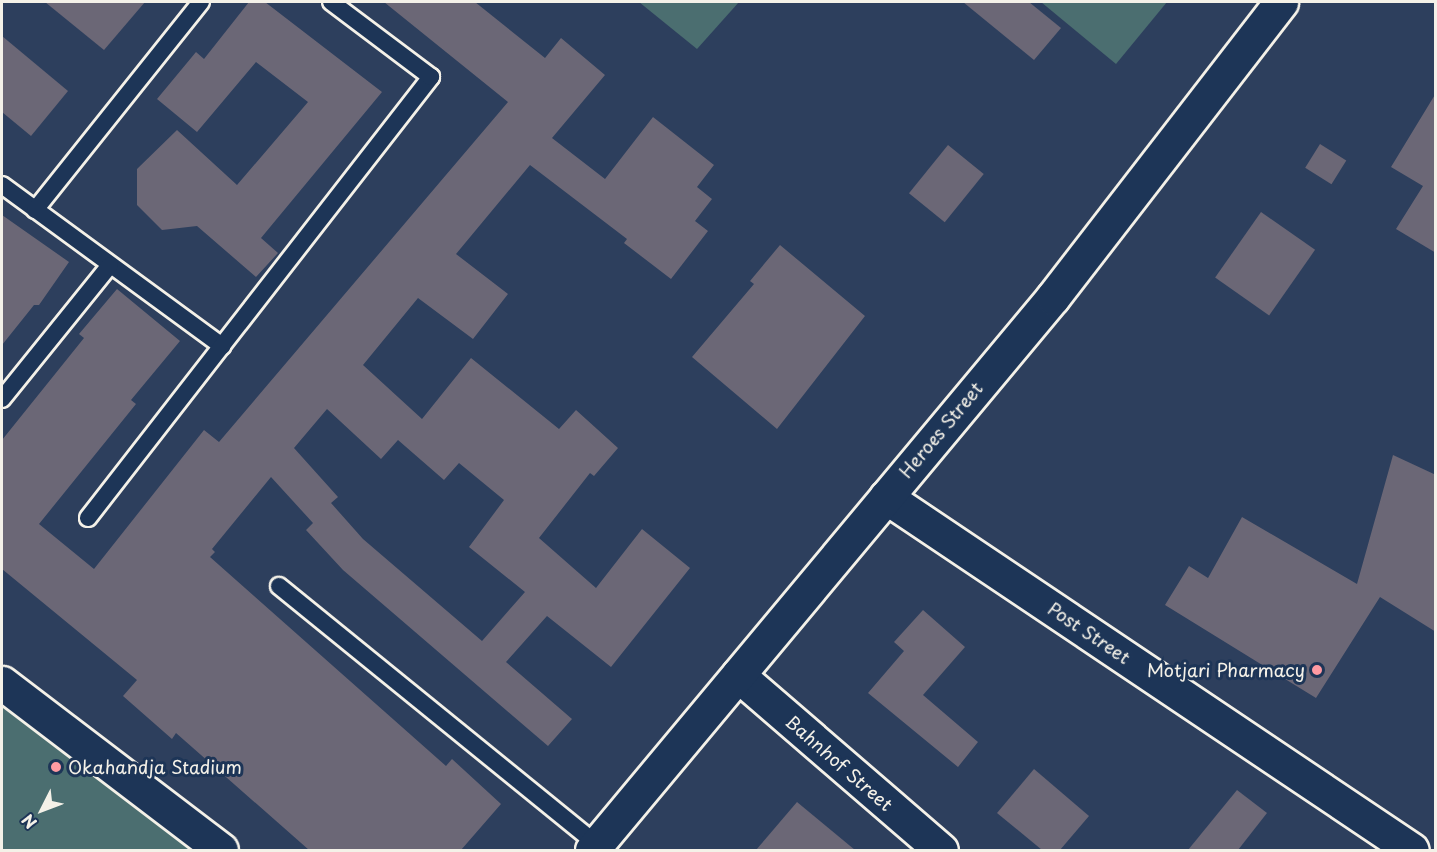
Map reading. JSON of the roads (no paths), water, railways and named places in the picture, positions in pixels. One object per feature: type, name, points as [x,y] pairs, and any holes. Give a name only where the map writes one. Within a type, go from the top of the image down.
[{"type":"street","name":"Heroes Street","points":[[595,847],[1053,297],[1281,2]]},
{"type":"street","name":"Post Street","points":[[886,497],[1412,850]]},
{"type":"street","name":"Bahnhof Street","points":[[738,675],[941,850]]},
{"type":"street","points":[[2,683],[220,850]]},
{"type":"lane","points":[[35,210],[201,2]]},
{"type":"lane","points":[[88,518],[431,77],[331,2]]},
{"type":"lane","points":[[2,185],[222,346]]},
{"type":"lane","points":[[2,399],[110,265]]},
{"type":"lane","points":[[279,586],[595,847]]},
{"type":"place","name":"Motjari Pharmacy","points":[[1317,670]]},
{"type":"place","name":"Okahandja Stadium","points":[[56,767]]}]
